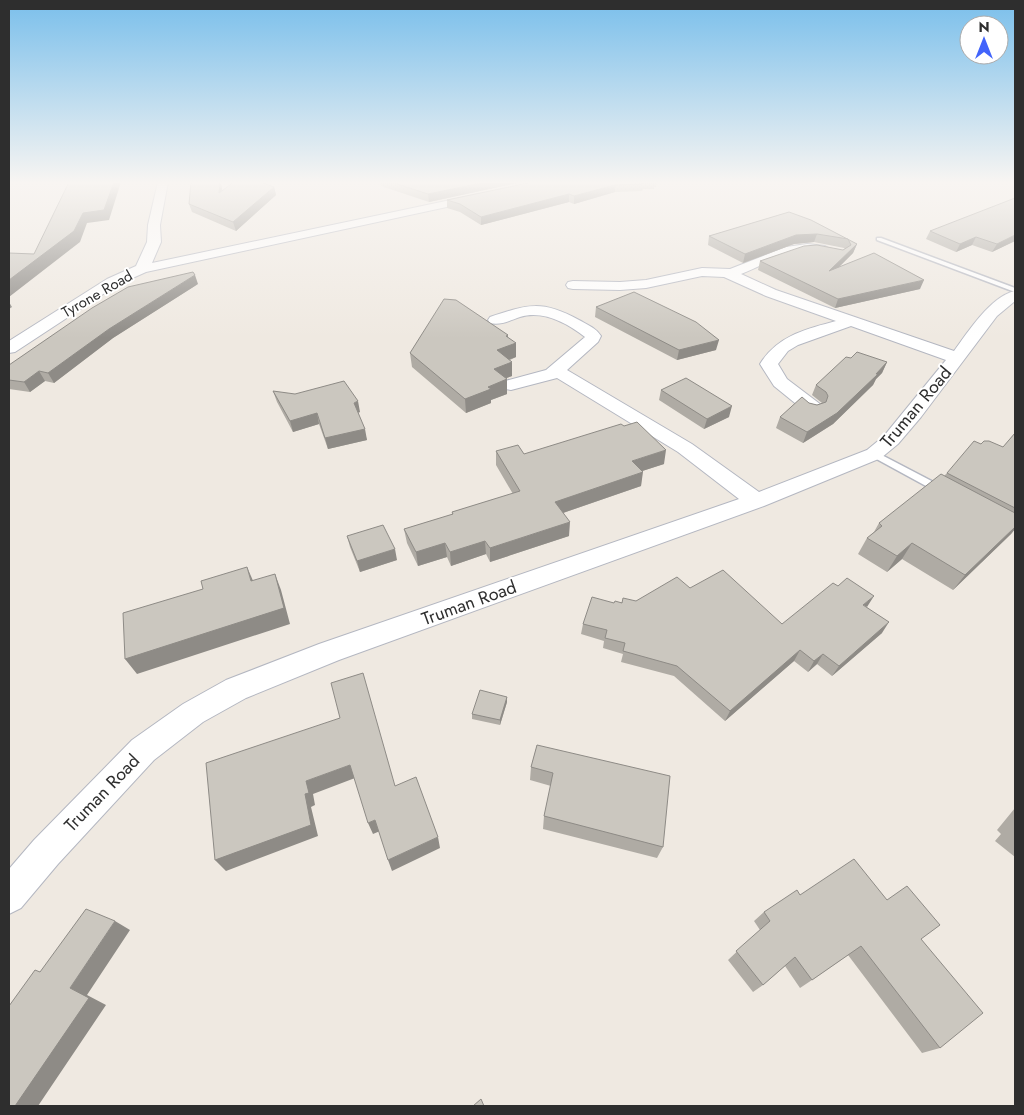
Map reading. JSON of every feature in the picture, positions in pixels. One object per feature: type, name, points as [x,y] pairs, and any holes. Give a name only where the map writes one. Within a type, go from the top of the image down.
[{"type":"street","points":[[142,269],[154,242],[154,234]]},
{"type":"street","name":"Tyrone Road","points":[[9,348],[112,282],[142,269],[304,234]]},
{"type":"street","name":"Truman Road","points":[[573,285],[590,287],[646,284],[702,272],[727,273],[791,250],[814,248],[838,253]]},
{"type":"street","name":"Truman Road","points":[[727,273],[771,293],[957,358]]},
{"type":"street","name":"Truman Road","points":[[9,896],[46,852],[143,750],[193,713],[236,689],[338,649],[756,501],[874,454],[891,440],[908,420],[992,313],[1015,295]]},
{"type":"street","points":[[496,320],[532,308],[542,309],[566,318],[590,333],[593,338],[557,371],[511,385]]},
{"type":"street","points":[[813,408],[780,382],[769,364],[771,357],[783,347],[809,334],[852,322]]},
{"type":"street","points":[[557,371],[728,477],[756,501]]},
{"type":"lane","points":[[879,239],[1015,290]]},
{"type":"lane","points":[[874,454],[949,495]]},
{"type":"building","points":[[44,234],[70,234],[9,280],[9,253],[34,254]]},
{"type":"building","points":[[716,234],[816,234],[796,235],[745,254],[709,236]]},
{"type":"building","points":[[817,234],[838,234],[847,239]]},
{"type":"building","points":[[937,234],[1015,234],[997,244],[976,237],[960,244]]},
{"type":"building","points":[[848,239],[857,244],[829,271],[874,253],[924,280],[838,299],[760,261],[804,246],[817,245],[843,250],[851,245]]},
{"type":"building","points":[[193,272],[195,275],[109,329],[48,373],[39,371],[24,382],[9,380],[9,365],[92,308],[128,287]]},
{"type":"building","points":[[634,292],[696,322],[719,340],[679,350],[596,307]]},
{"type":"building","points":[[444,299],[456,300],[508,335],[506,336],[516,343],[497,350],[512,362],[494,369],[507,379],[488,387],[491,389],[465,399],[410,353]]},
{"type":"building","points":[[857,352],[887,362],[876,374],[878,374],[837,413],[807,432],[780,417],[802,397],[809,403],[817,405],[826,402],[828,396],[826,392],[816,385],[846,357],[851,358]]},
{"type":"building","points":[[686,378],[732,406],[707,419],[661,390]]},
{"type":"building","points":[[344,381],[358,401],[354,403],[365,429],[325,438],[317,413],[290,421],[273,391],[295,394]]},
{"type":"building","points":[[637,422],[666,450],[632,461],[643,472],[555,502],[570,522],[490,548],[485,541],[450,552],[445,543],[416,552],[404,529],[520,491],[496,451],[518,445],[524,454],[621,424],[624,426]]},
{"type":"building","points":[[1015,433],[1015,508],[947,473],[974,441],[981,444],[984,441],[989,441],[1003,447]]},
{"type":"building","points":[[941,474],[1015,513],[1015,527],[965,575],[912,543],[897,556],[867,538],[882,526],[879,523]]},
{"type":"building","points":[[383,525],[395,549],[357,561],[347,536]]},
{"type":"building","points":[[247,567],[251,581],[275,574],[284,608],[125,659],[123,613],[203,589],[201,581]]},
{"type":"building","points":[[723,570],[782,624],[833,583],[838,586],[847,578],[874,596],[863,605],[889,622],[839,666],[823,654],[814,661],[800,650],[730,711],[677,666],[623,651],[625,643],[605,638],[607,630],[583,624],[592,597],[614,603],[615,601],[622,603],[623,598],[636,601],[677,577],[690,588]]},
{"type":"building","points":[[363,673],[395,786],[416,777],[438,837],[388,860],[375,820],[368,823],[350,765],[306,781],[309,793],[305,794],[311,825],[215,860],[206,763],[340,718],[331,683]]},
{"type":"building","points":[[480,690],[507,697],[500,720],[472,714]]},
{"type":"building","points":[[537,745],[670,776],[663,847],[544,816],[553,773],[531,767]]},
{"type":"building","points":[[854,859],[887,900],[907,886],[940,925],[921,939],[983,1013],[940,1048],[861,946],[812,980],[795,957],[763,985],[736,951],[770,921],[764,912],[797,890],[800,895]]},
{"type":"building","points":[[86,909],[115,921],[70,988],[89,998],[15,1106],[9,1106],[9,1006],[35,970],[40,972]]},
{"type":"building","points":[[481,1099],[484,1106],[473,1106]]}]
